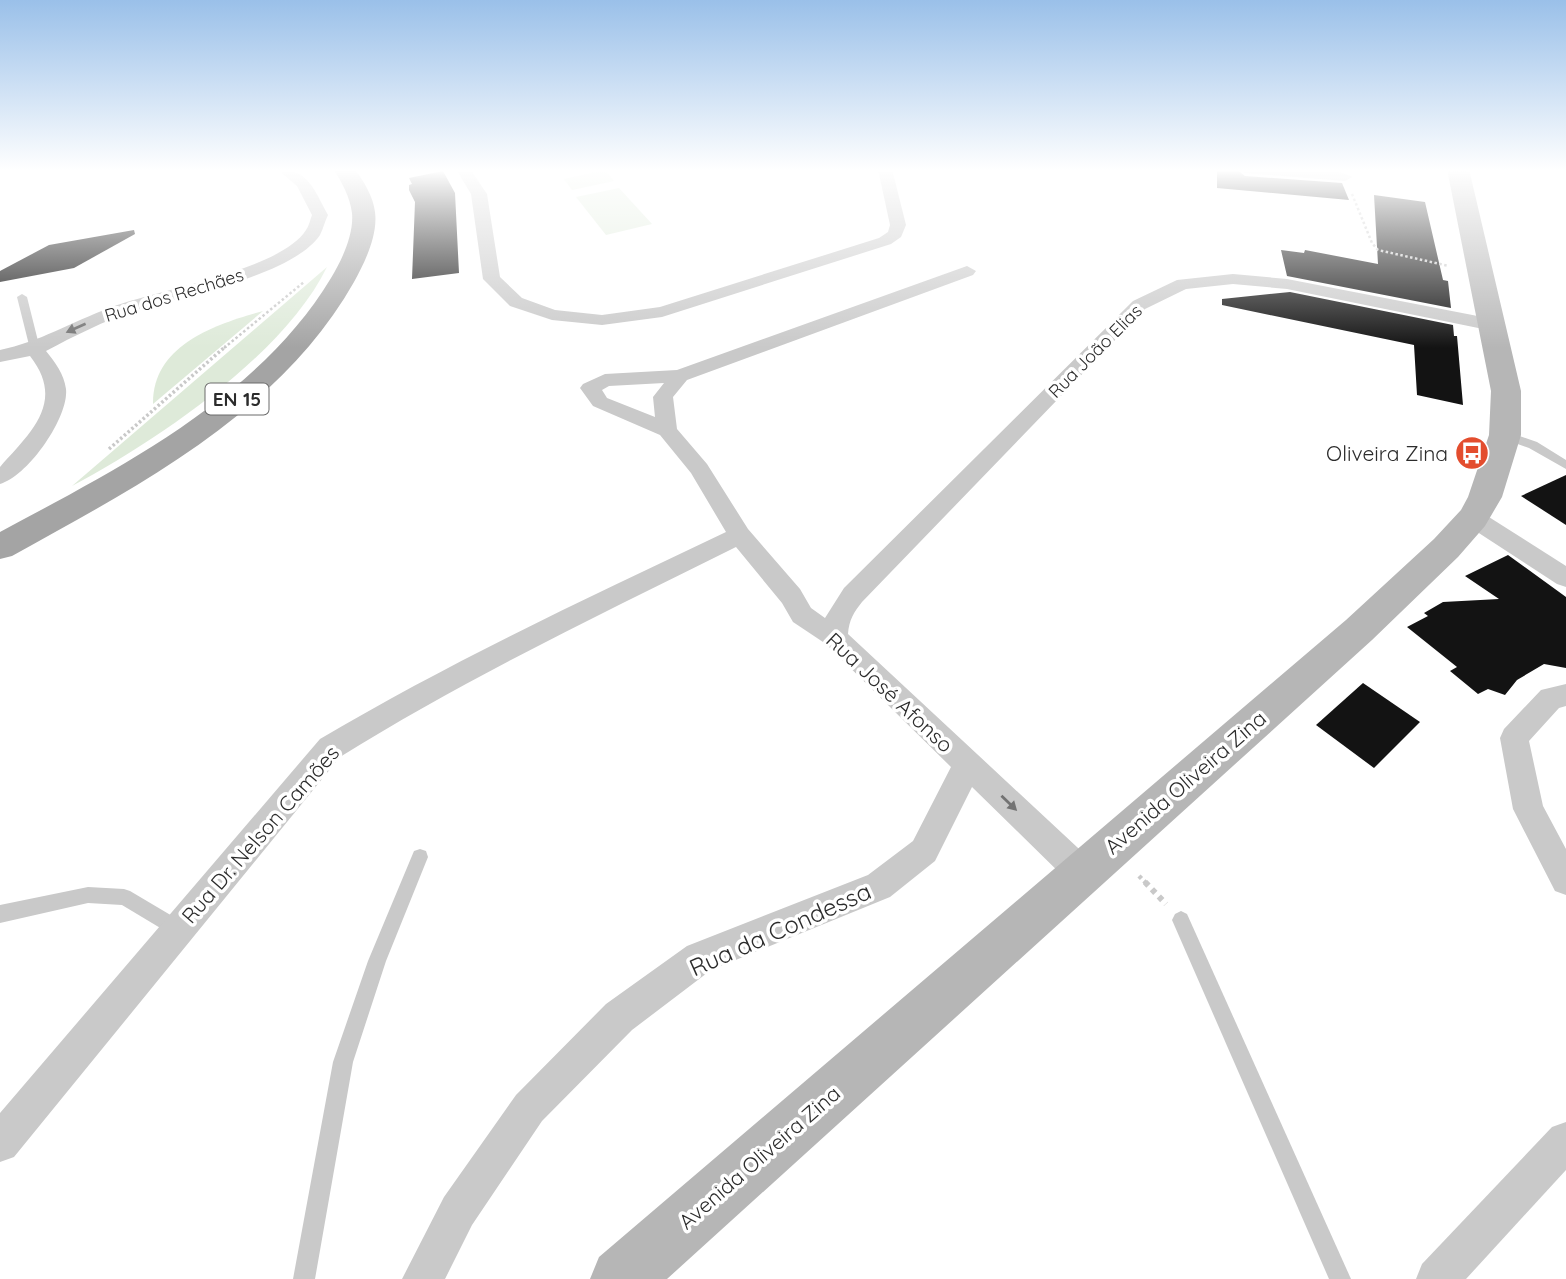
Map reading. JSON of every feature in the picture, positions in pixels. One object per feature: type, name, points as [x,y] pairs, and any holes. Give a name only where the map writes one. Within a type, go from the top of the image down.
[{"type":"main road","name":"EN 15","points":[[0,547],[128,477],[227,407],[286,354],[324,308],[350,266],[363,229]]},
{"type":"street","name":"Rua dos Rechães","points":[[35,349],[120,310],[269,265],[300,246],[315,229]]},
{"type":"street","points":[[484,229],[492,279],[516,302],[552,315],[602,320],[662,312],[885,241],[895,234],[897,229]]},
{"type":"street","name":"Avenida Oliveira Zina","points":[[621,1279],[1359,629],[1446,548],[1473,518],[1485,497],[1505,435],[1506,391],[1471,229]]},
{"type":"street","name":"Rua José Afonso","points":[[967,271],[680,376],[605,380],[590,388],[600,402],[667,430],[699,469],[740,534],[791,596],[802,615],[835,637],[1081,872]]},
{"type":"street","name":"Rua João Elias","points":[[835,637],[835,622],[853,595],[1139,305],[1164,291],[1183,284],[1208,280],[1262,281],[1493,325]]},
{"type":"street","points":[[0,356],[35,349],[53,375],[58,399],[52,417],[6,474],[0,477]]},
{"type":"street","points":[[667,430],[663,397],[680,376]]},
{"type":"street","points":[[1473,518],[1566,578]]},
{"type":"street","name":"Rua Dr. Nelson Camões","points":[[0,1143],[330,748],[387,714],[740,534]]},
{"type":"street","points":[[791,596],[837,602],[853,595]]},
{"type":"street","points":[[1566,695],[1551,698],[1514,738],[1528,809],[1566,880]]},
{"type":"street","name":"Rua da Condessa","points":[[423,1279],[458,1210],[529,1108],[619,1017],[699,958],[879,886],[924,851],[968,764]]},
{"type":"street","points":[[1437,1279],[1566,1141]]},
{"type":"lane","points":[[22,296],[35,349]]},
{"type":"lane","points":[[1505,435],[1533,445],[1566,465]]},
{"type":"lane","points":[[304,1279],[343,1062],[377,961],[420,857]]},
{"type":"lane","points":[[0,915],[88,895],[124,897],[178,929]]},
{"type":"lane","points":[[1181,920],[1339,1279]]},
{"type":"path","points":[[1366,229],[1378,250],[1460,268]]},
{"type":"path","points":[[102,455],[247,328],[306,281]]},
{"type":"path","points":[[1139,876],[1181,920]]},
{"type":"green space","points":[[601,229],[632,229],[606,235]]},
{"type":"green space","points":[[327,267],[307,300],[281,332],[250,363],[179,420],[72,486]]},
{"type":"green space","points":[[263,311],[153,404],[156,384],[163,366],[175,352],[207,331]]},
{"type":"building","points":[[414,229],[457,229],[459,273],[412,279]]},
{"type":"building","points":[[1376,229],[1431,229],[1443,280],[1448,281],[1451,308],[1287,276],[1281,250],[1304,253],[1305,250],[1378,264]]},
{"type":"building","points":[[134,230],[135,234],[74,268],[0,282],[0,271],[49,245]]},
{"type":"building","points":[[1290,292],[1453,325],[1454,336],[1457,336],[1463,405],[1417,395],[1414,345],[1222,305],[1222,299]]},
{"type":"building","points":[[1566,475],[1566,525],[1521,496]]},
{"type":"building","points":[[1508,555],[1566,597],[1566,668],[1544,664],[1517,680],[1505,695],[1488,689],[1478,694],[1450,671],[1457,667],[1407,627],[1428,616],[1424,613],[1443,602],[1499,599],[1465,576]]},
{"type":"building","points":[[1363,683],[1420,722],[1374,768],[1316,725]]},
{"type":"place","name":"Oliveira Zina","points":[[1472,453]]}]
